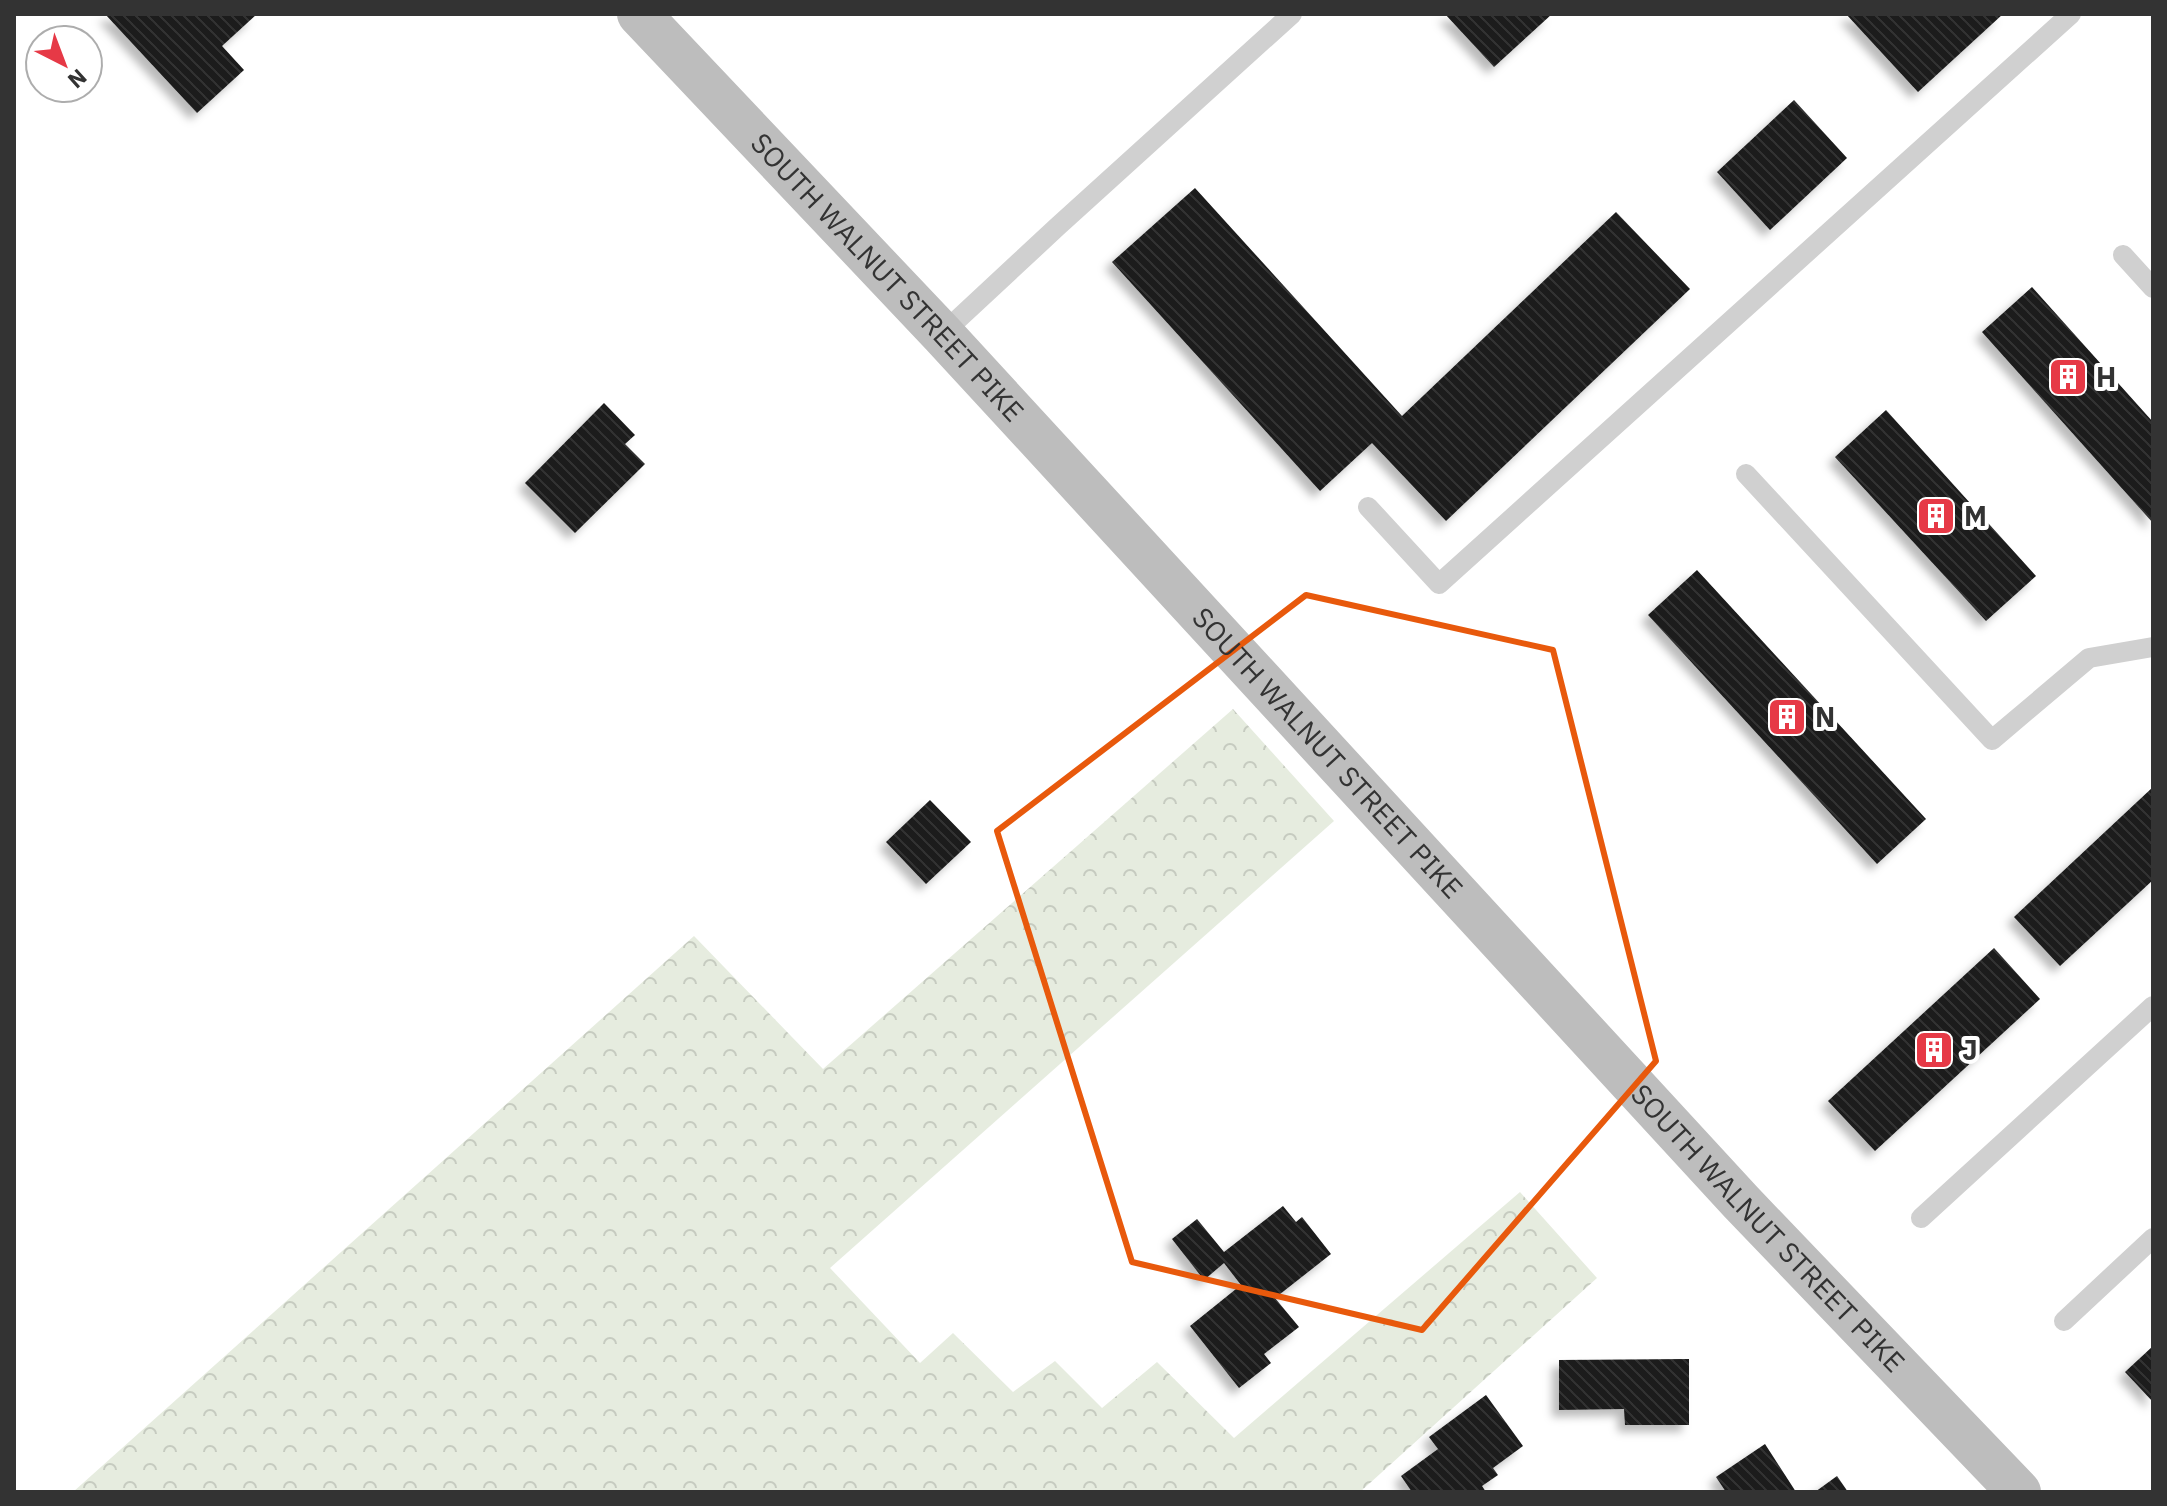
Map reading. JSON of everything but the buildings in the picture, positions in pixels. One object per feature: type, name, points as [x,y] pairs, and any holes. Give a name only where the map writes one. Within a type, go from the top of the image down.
[{"type":"street","name":"SOUTH WALNUT STREET PIKE","points":[[639,14],[942,334],[1730,1190],[2019,1492]]},
{"type":"lane","points":[[942,334],[1292,14]]},
{"type":"lane","points":[[1368,507],[1439,584],[2071,14]]},
{"type":"lane","points":[[2123,255],[2153,288]]},
{"type":"lane","points":[[1746,474],[1992,740],[2089,658],[2153,647]]},
{"type":"lane","points":[[1921,1218],[2153,1006]]},
{"type":"lane","points":[[2064,1321],[2153,1238]]},
{"type":"highlighted area","points":[[1306,595],[1553,650],[1656,1061],[1422,1330],[1132,1262],[997,831]]},
{"type":"green space","points":[[1233,709],[1334,821],[830,1268],[920,1363],[953,1333],[1013,1392],[1055,1361],[1102,1408],[1157,1362],[1234,1438],[1520,1192],[1597,1278],[1360,1492],[73,1492],[694,936],[823,1069]]},
{"type":"place","name":"H","points":[[2068,377]]},
{"type":"place","name":"M","points":[[1936,516]]},
{"type":"place","name":"N","points":[[1787,717]]},
{"type":"place","name":"J","points":[[1934,1050]]}]
